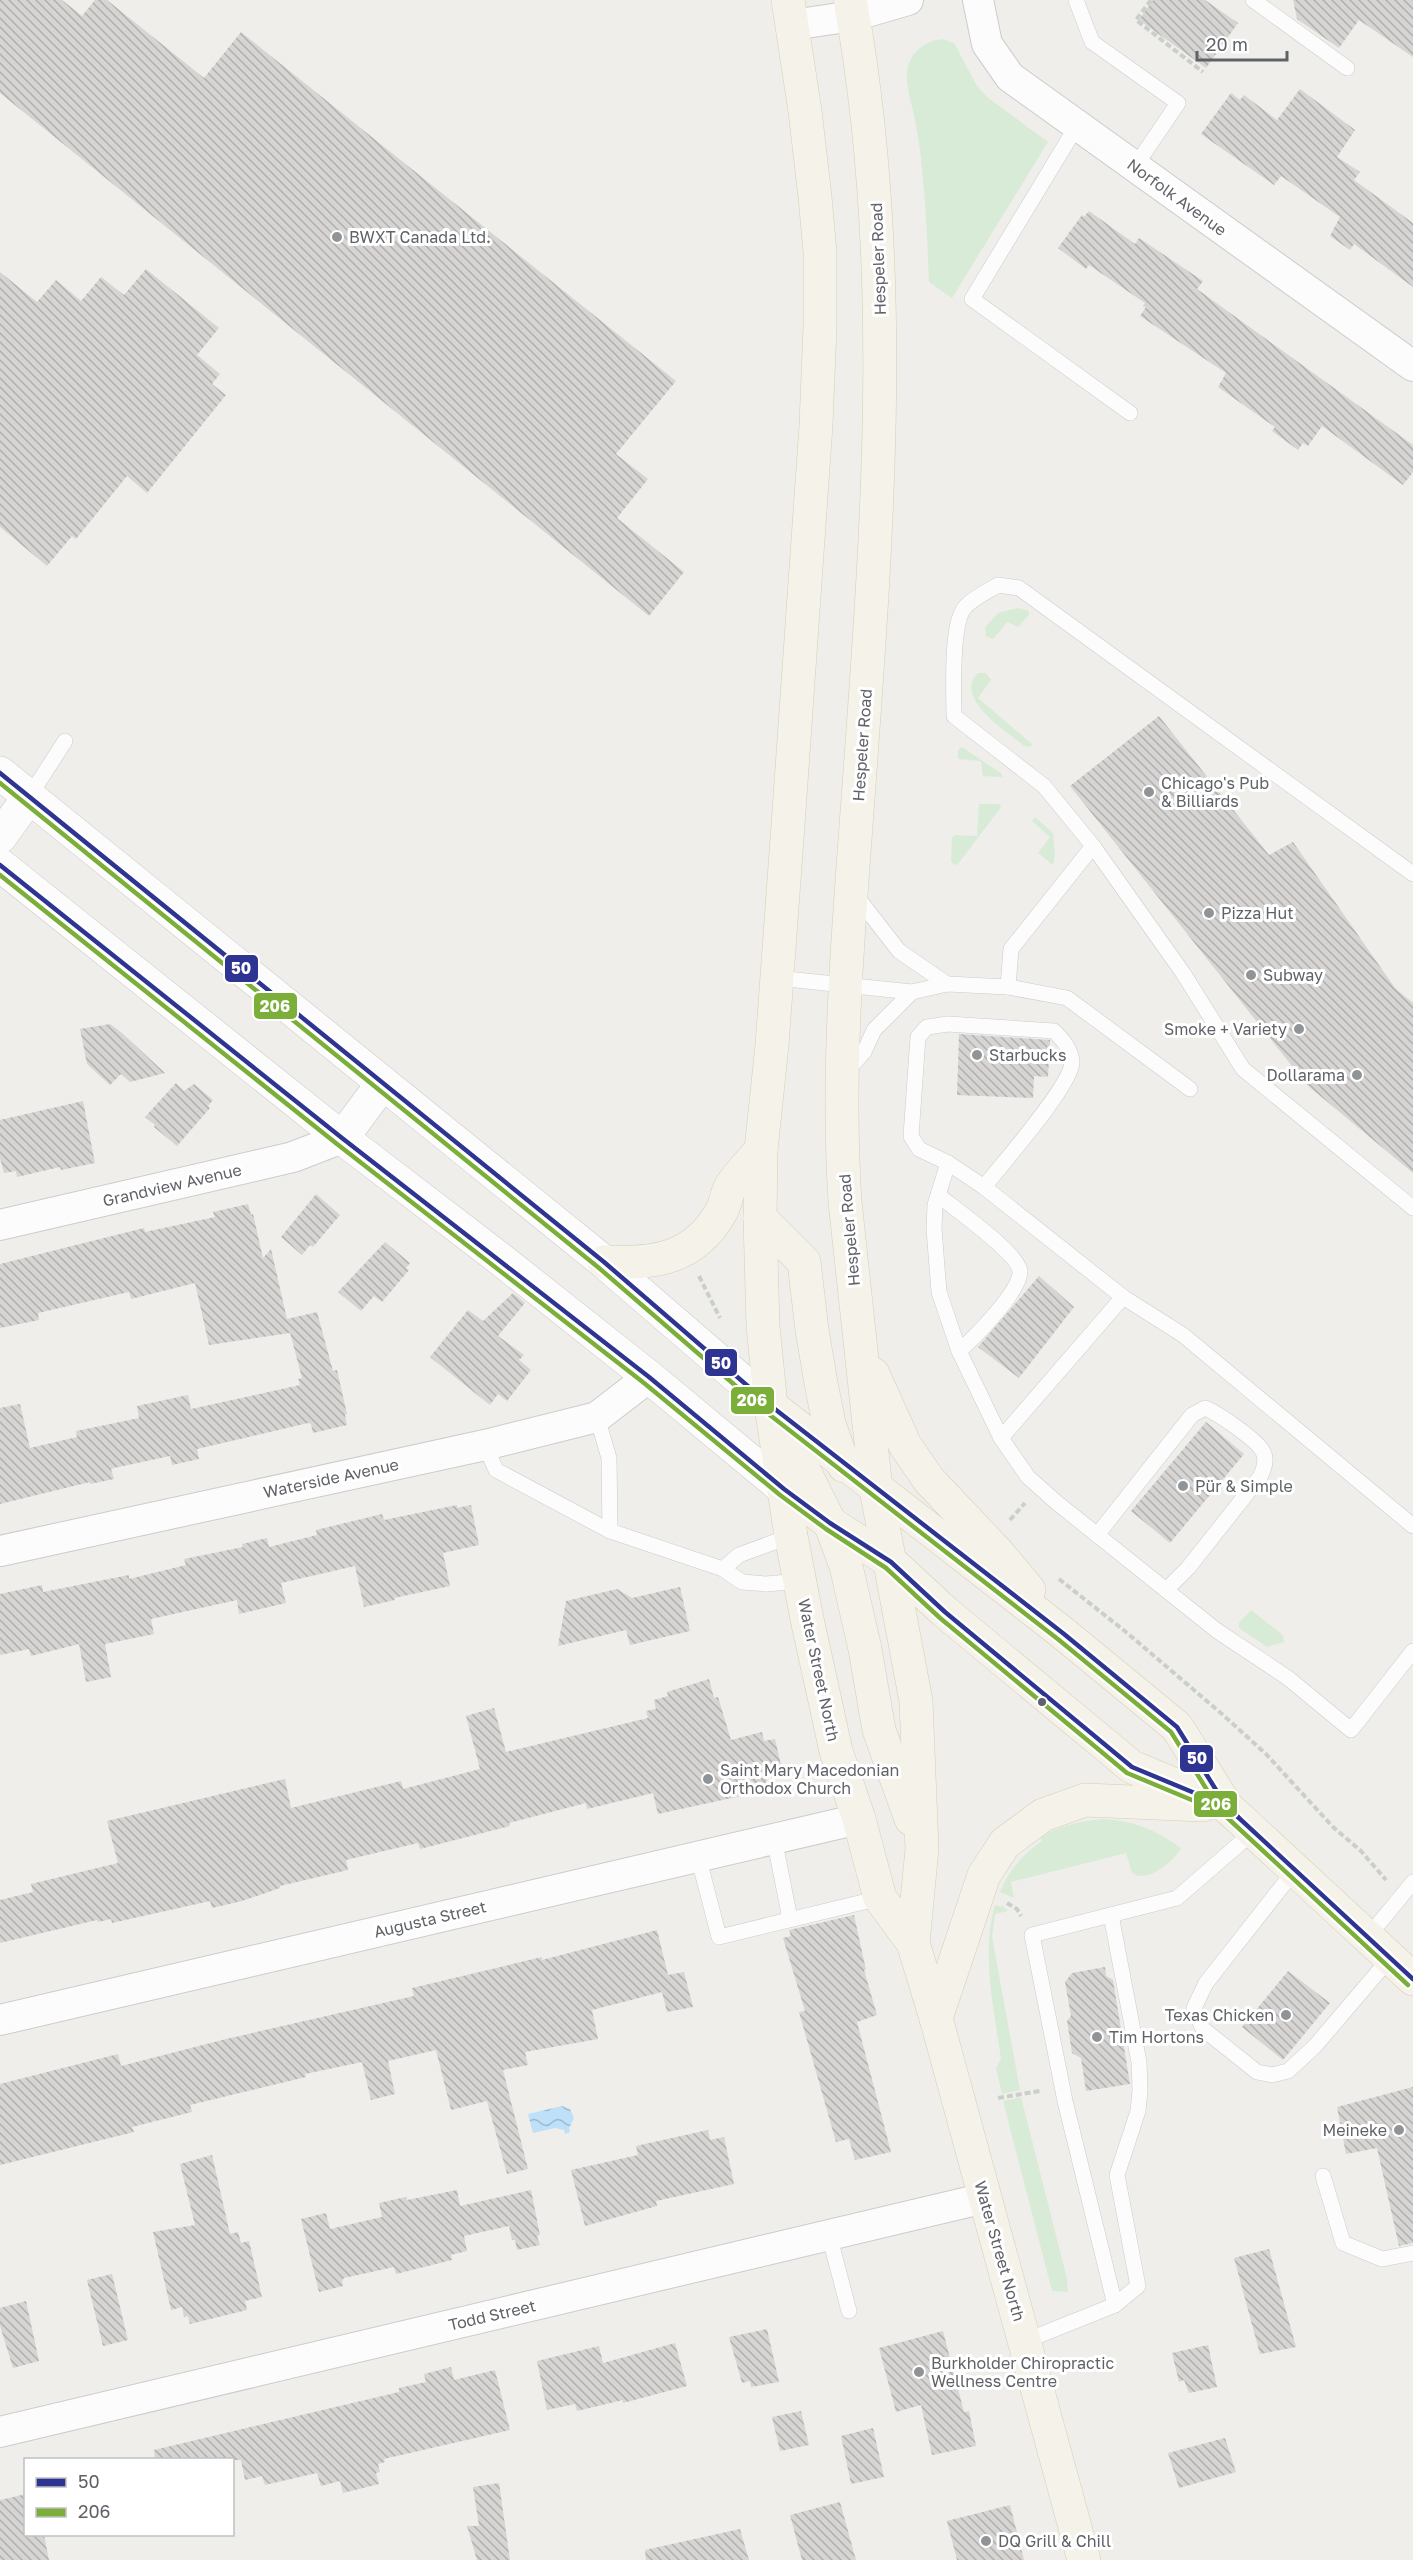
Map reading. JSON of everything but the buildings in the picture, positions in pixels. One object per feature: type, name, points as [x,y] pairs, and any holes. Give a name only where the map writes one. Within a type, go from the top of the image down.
[{"type":"main road","name":"Hespeler Road","points":[[852,8],[871,144],[879,240],[880,368],[874,572],[846,986],[842,1076],[842,1157],[876,1489],[891,1562]]},
{"type":"main road","points":[[790,13],[815,197],[820,252],[820,326],[816,425],[777,978],[761,1150],[762,1319],[771,1406],[830,1523],[846,1566],[866,1649],[879,1730],[922,1849]]},
{"type":"main road","points":[[0,773],[604,1262],[771,1406],[1064,1634],[1177,1727],[1226,1806],[1390,1958]]},
{"type":"main road","points":[[0,837],[29,797]]},
{"type":"main road","points":[[0,865],[342,1138],[649,1377],[784,1489],[830,1523],[891,1562],[945,1612],[1132,1767],[1226,1806]]},
{"type":"main road","points":[[342,1138],[383,1083]]},
{"type":"main road","points":[[604,1262],[639,1264],[666,1259],[685,1250],[702,1237],[721,1212],[731,1186],[761,1150]]},
{"type":"main road","points":[[760,1218],[804,1262],[812,1330],[829,1424],[864,1513],[891,1562]]},
{"type":"main road","points":[[860,1345],[905,1445],[929,1480],[998,1553],[1064,1634]]},
{"type":"main road","name":"Water Street North","points":[[771,1406],[791,1536],[836,1751],[859,1819],[880,1898],[913,1943],[936,2018],[1084,2560]]},
{"type":"main road","name":"Water Street North","points":[[891,1562],[916,1701],[922,1849],[913,1943]]},
{"type":"main road","points":[[936,2018],[984,1875],[1005,1843],[1043,1815],[1084,1800],[1226,1806]]},
{"type":"street","points":[[790,13],[852,8],[908,0]]},
{"type":"street","name":"Norfolk Avenue","points":[[978,0],[987,44],[1010,76],[1078,124],[1134,168],[1413,366]]},
{"type":"street","name":"Grandview Avenue","points":[[0,1225],[293,1157],[342,1138]]},
{"type":"street","name":"Waterside Avenue","points":[[0,1551],[485,1445],[597,1417],[649,1377]]},
{"type":"street","name":"Augusta Street","points":[[0,2020],[859,1819]]},
{"type":"street","name":"Todd Street","points":[[0,2432],[985,2198]]},
{"type":"lane","points":[[1076,0],[1092,42],[1178,103],[1134,168]]},
{"type":"lane","points":[[1253,0],[1347,68]]},
{"type":"lane","points":[[1078,124],[972,299],[1130,413]]},
{"type":"lane","points":[[1413,874],[1019,588],[998,585],[965,606],[958,621],[954,661],[954,716],[1044,786],[1093,846],[1183,973],[1242,1069],[1413,1208]]},
{"type":"lane","points":[[29,797],[65,741]]},
{"type":"lane","points":[[1008,987],[1011,949],[1093,846]]},
{"type":"lane","points":[[852,890],[899,951],[947,984]]},
{"type":"lane","points":[[777,978],[912,992],[947,984],[1008,987],[1067,998],[1190,1089]]},
{"type":"lane","points":[[842,1076],[864,1052],[874,1030],[912,992]]},
{"type":"lane","points":[[984,1187],[1063,1085],[1072,1063],[1067,1044],[1054,1031],[948,1023],[927,1027],[918,1037],[915,1059],[911,1136],[919,1149],[948,1163],[984,1187],[1123,1297],[1183,1335],[1413,1526]]},
{"type":"lane","points":[[948,1163],[938,1196],[933,1228],[939,1292],[959,1351],[1001,1438],[1028,1477],[1216,1630],[1288,1678],[1351,1730],[1413,1651]]},
{"type":"lane","points":[[938,1196],[1012,1255],[1020,1269],[1018,1283],[979,1333],[959,1351]]},
{"type":"lane","points":[[1001,1438],[1123,1297]]},
{"type":"lane","points":[[1097,1535],[1192,1414],[1205,1408],[1218,1414],[1263,1450],[1266,1465],[1260,1477],[1188,1568],[1166,1590]]},
{"type":"lane","points":[[597,1417],[609,1458],[610,1531]]},
{"type":"lane","points":[[485,1445],[496,1470],[610,1531],[723,1569],[742,1582],[766,1584],[800,1581]]},
{"type":"lane","points":[[723,1569],[739,1555],[791,1536]]},
{"type":"lane","points":[[1114,2305],[1065,2101],[1032,1935],[1177,1898],[1254,1832]]},
{"type":"lane","points":[[774,1838],[790,1919]]},
{"type":"lane","points":[[698,1856],[719,1937],[880,1898]]},
{"type":"lane","points":[[1295,1870],[1201,1991],[1194,2008],[1203,2029],[1257,2072],[1272,2075],[1288,2071],[1315,2046],[1390,1958],[1413,1882]]},
{"type":"lane","points":[[1024,2341],[1114,2305],[1138,2286],[1117,2175],[1138,2111],[1139,2062],[1110,1915]]},
{"type":"lane","points":[[1323,2176],[1343,2243],[1382,2259],[1413,2253]]},
{"type":"lane","points":[[829,2235],[849,2311]]},
{"type":"path","points":[[1151,0],[1136,20],[1203,72]]},
{"type":"path","points":[[696,1272],[721,1319]]},
{"type":"path","points":[[1054,1575],[1126,1632],[1222,1714],[1272,1761],[1333,1827],[1361,1851]]},
{"type":"path","points":[[998,2098],[1021,2094]]},
{"type":"green space","points":[[942,39],[954,43],[977,86],[987,97],[1048,142],[952,298],[929,282],[922,168],[907,80],[910,60],[917,51],[926,44]]},
{"type":"green space","points":[[1018,608],[1029,611],[1029,615],[1018,627],[1007,622],[993,639],[986,636],[985,627],[998,613]]},
{"type":"green space","points":[[978,673],[986,673],[991,680],[978,698],[1033,745],[1027,747],[1023,745],[995,723],[977,703],[972,693],[972,682]]},
{"type":"green space","points":[[962,747],[1002,774],[1002,777],[983,776],[981,761],[958,759],[958,750]]},
{"type":"green space","points":[[979,804],[999,804],[1001,807],[958,864],[954,865],[951,861],[952,838],[955,835],[977,836]]},
{"type":"green space","points":[[1035,817],[1053,833],[1055,855],[1053,865],[1038,853],[1050,837],[1032,821]]},
{"type":"green space","points":[[1251,1610],[1283,1635],[1284,1642],[1267,1647],[1239,1628],[1239,1623]]},
{"type":"green space","points":[[1104,1819],[1145,1828],[1181,1848],[1160,1870],[1145,1876],[1132,1873],[1126,1853],[1011,1882],[1014,1898],[1000,1892],[1012,1870],[1029,1851],[1042,1841],[1040,1838],[1071,1824]]},
{"type":"green space","points":[[995,1905],[1001,1907],[1002,1905],[1008,1911],[995,1914],[992,1937],[1020,2090],[1002,2094],[996,2068],[1001,2059],[992,2001],[989,1962],[991,1924]]},
{"type":"green space","points":[[1021,2097],[1067,2279],[1068,2292],[1052,2291],[1003,2101]]},
{"type":"water","points":[[562,2106],[570,2109],[574,2118],[569,2128],[570,2132],[565,2134],[564,2130],[555,2128],[533,2133],[528,2114]]},
{"type":"transit line","name":"50","points":[[0,773],[604,1262],[771,1406],[1064,1634],[1177,1727],[1226,1806],[1413,1979]]},
{"type":"transit line","name":"206","points":[[0,783],[599,1268],[766,1412],[1059,1640],[1171,1732],[1220,1811],[1408,1985]]},
{"type":"transit line","name":"50","points":[[0,865],[342,1138],[649,1377],[784,1489],[830,1523],[891,1562],[945,1612],[1132,1767],[1226,1806],[1238,1817]]},
{"type":"transit line","name":"206","points":[[0,875],[337,1144],[644,1383],[780,1495],[826,1529],[886,1568],[940,1618],[1127,1773],[1223,1813]]},
{"type":"place","name":"BWXT Canada Ltd.","points":[[337,237]]},
{"type":"place","name":"Chicago's Pub & Billiards","points":[[1149,792]]},
{"type":"place","name":"Pizza Hut","points":[[1209,913]]},
{"type":"place","name":"Subway","points":[[1251,975]]},
{"type":"place","name":"Smoke + Variety","points":[[1299,1029]]},
{"type":"place","name":"Starbucks","points":[[977,1055]]},
{"type":"place","name":"Dollarama","points":[[1357,1075]]},
{"type":"place","name":"Pür & Simple","points":[[1183,1486]]},
{"type":"place","name":"Saint Mary Macedonian Orthodox Church","points":[[708,1779]]},
{"type":"place","name":"Texas Chicken","points":[[1286,2015]]},
{"type":"place","name":"Tim Hortons","points":[[1097,2037]]},
{"type":"place","name":"Meineke","points":[[1399,2130]]},
{"type":"place","name":"Burkholder Chiropractic Wellness Centre","points":[[919,2372]]},
{"type":"place","name":"DQ Grill & Chill","points":[[986,2541]]}]
